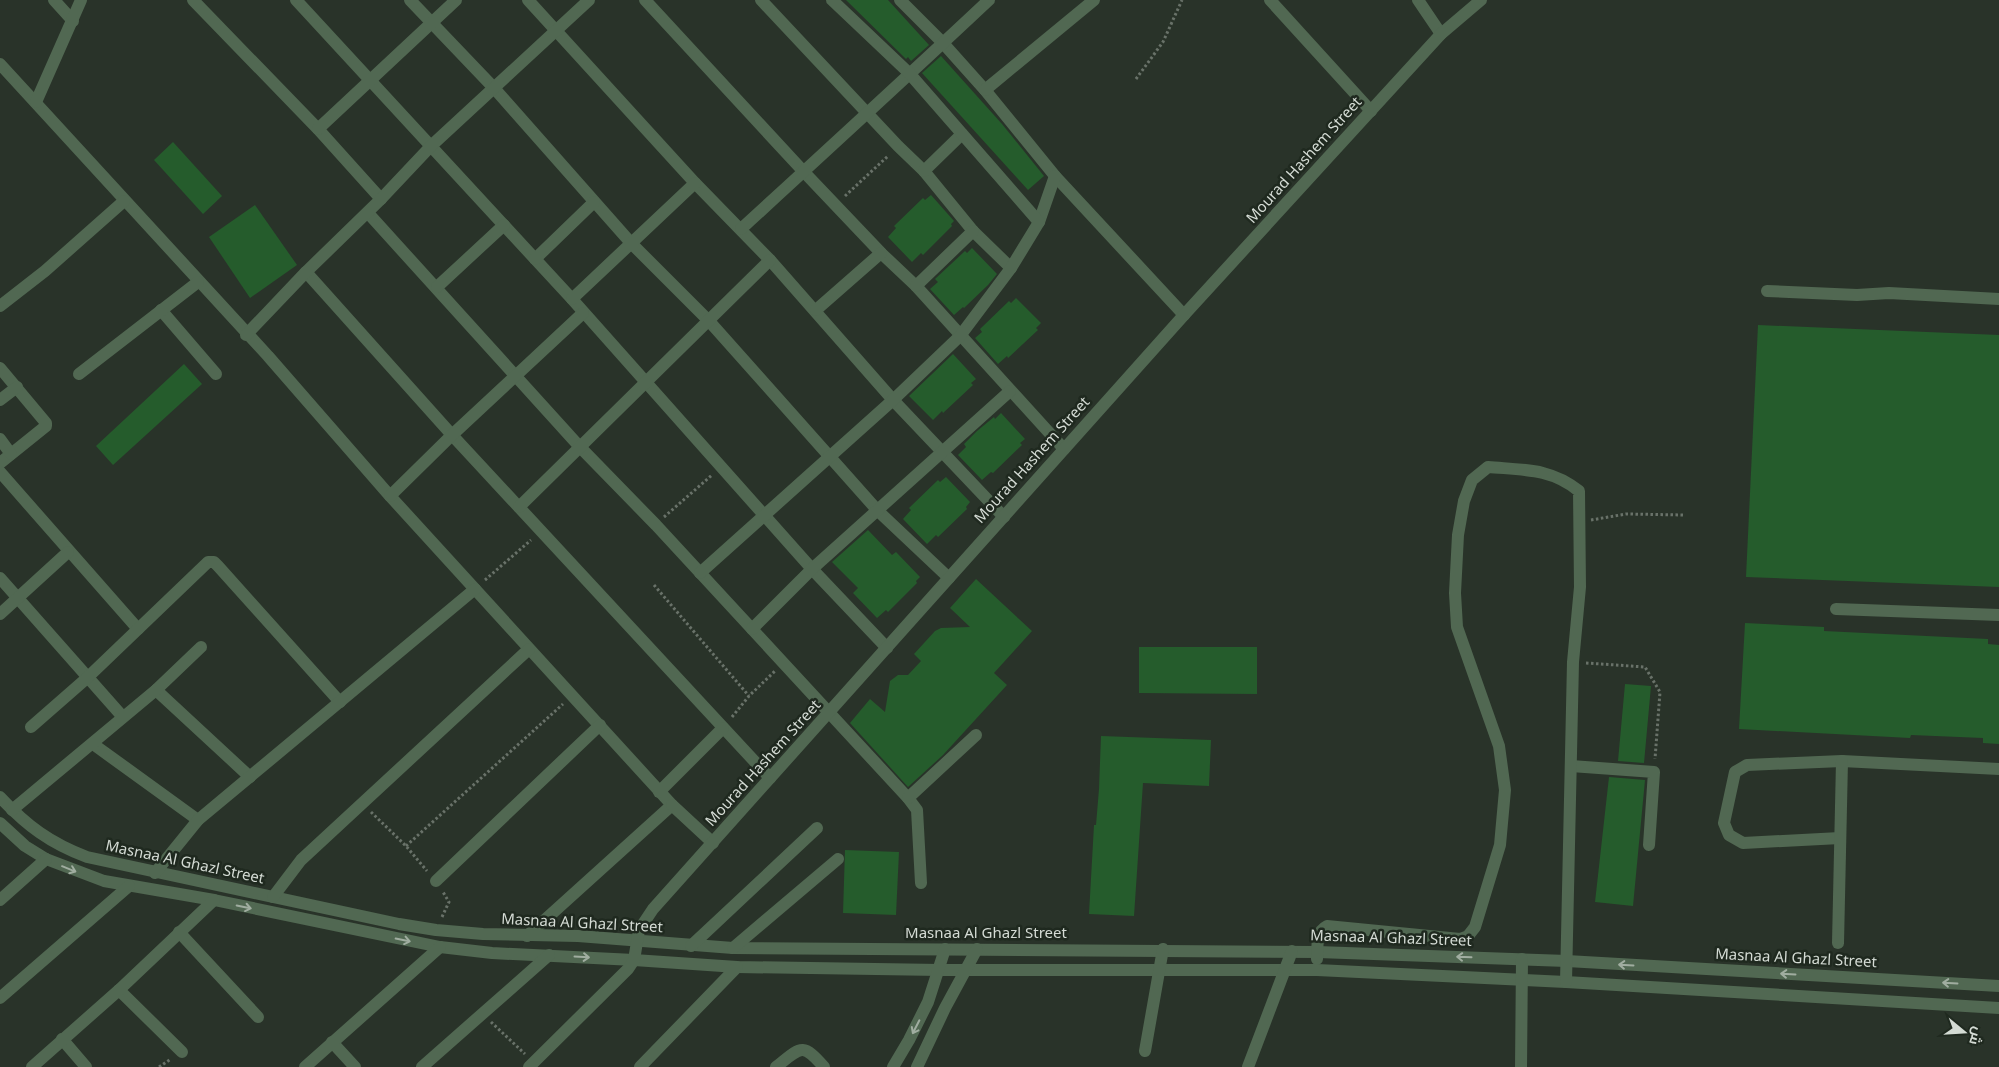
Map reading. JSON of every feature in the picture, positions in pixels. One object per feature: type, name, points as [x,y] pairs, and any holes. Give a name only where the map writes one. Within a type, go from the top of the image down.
[{"type":"street","points":[[54,0],[73,21]]},
{"type":"street","points":[[36,102],[81,0]]},
{"type":"street","points":[[193,0],[318,129],[381,200]]},
{"type":"street","points":[[296,0],[535,258],[812,569],[887,648]]},
{"type":"street","points":[[410,0],[494,88],[631,243],[710,321],[878,511],[949,578]]},
{"type":"street","points":[[318,129],[456,0]]},
{"type":"street","points":[[528,0],[695,183],[741,229],[816,310],[893,400],[1004,516]]},
{"type":"street","points":[[246,335],[306,272],[381,200],[431,146],[589,0]]},
{"type":"street","points":[[645,0],[804,172],[881,253],[916,286],[1064,449]]},
{"type":"street","points":[[761,0],[898,146],[924,171],[973,231],[1011,268]]},
{"type":"street","points":[[832,0],[871,39],[910,73],[1039,222]]},
{"type":"street","points":[[900,0],[944,43],[1056,176],[1184,315]]},
{"type":"street","points":[[741,229],[868,114],[989,0]]},
{"type":"street","points":[[985,90],[1094,0]]},
{"type":"street","points":[[1270,0],[1371,111]]},
{"type":"street","points":[[1418,0],[1441,34]]},
{"type":"street","name":"Mourad Hashem Street","points":[[634,960],[639,930],[644,919],[1184,315],[1441,34],[1481,0]]},
{"type":"street","points":[[0,64],[331,427],[390,496],[529,650],[600,725],[659,792],[713,843]]},
{"type":"street","points":[[924,171],[962,134]]},
{"type":"street","points":[[700,573],[893,400],[960,336],[1011,268],[1039,222],[1056,176]]},
{"type":"street","points":[[572,300],[695,183]]},
{"type":"street","points":[[0,306],[45,271],[124,201]]},
{"type":"street","points":[[535,258],[594,202]]},
{"type":"street","points":[[368,213],[579,446],[656,525],[918,810],[921,883]]},
{"type":"street","points":[[437,287],[504,226]]},
{"type":"street","points":[[916,286],[973,231]]},
{"type":"street","points":[[816,310],[881,253]]},
{"type":"street","points":[[519,507],[770,260]]},
{"type":"street","points":[[306,272],[452,435],[770,778]]},
{"type":"street","points":[[79,374],[198,282]]},
{"type":"street","points":[[1767,291],[1857,295],[1889,292],[1999,299]]},
{"type":"street","points":[[161,310],[216,374]]},
{"type":"street","points":[[390,496],[452,435],[584,313]]},
{"type":"street","points":[[0,368],[46,423],[46,426],[0,463]]},
{"type":"street","points":[[0,400],[17,387]]},
{"type":"street","points":[[752,629],[812,569],[1010,391]]},
{"type":"street","points":[[0,439],[11,454]]},
{"type":"street","points":[[1317,970],[1318,933],[1327,926],[1460,939],[1468,936],[1475,927],[1500,845],[1505,790],[1498,746],[1457,627],[1455,594],[1458,535],[1464,501],[1472,480],[1488,467],[1544,472],[1569,483],[1579,491],[1580,587],[1573,662],[1566,982]]},
{"type":"street","points":[[0,472],[68,552],[138,629]]},
{"type":"street","points":[[0,614],[68,552]]},
{"type":"street","points":[[31,727],[87,678],[208,562],[214,562],[340,702]]},
{"type":"street","points":[[0,578],[122,716]]},
{"type":"street","points":[[155,873],[198,820],[475,589]]},
{"type":"street","points":[[1836,609],[1999,615]]},
{"type":"street","points":[[12,810],[93,744],[122,716],[156,690],[202,646]]},
{"type":"street","points":[[273,896],[301,860],[529,650]]},
{"type":"street","points":[[156,690],[250,777]]},
{"type":"street","points":[[436,881],[600,725]]},
{"type":"street","points":[[659,792],[723,728]]},
{"type":"street","points":[[908,798],[976,735]]},
{"type":"street","points":[[93,744],[198,820]]},
{"type":"street","points":[[1840,838],[1743,843],[1728,835],[1724,823],[1735,772],[1747,765],[1842,761],[1999,769]]},
{"type":"street","points":[[1838,943],[1842,761]]},
{"type":"street","points":[[1571,766],[1654,772],[1649,845]]},
{"type":"street","name":"Masnaa Al Ghazl Street","points":[[0,797],[34,830],[66,849],[87,858],[273,896],[352,915],[436,930],[527,936],[578,936],[732,948],[1292,951],[1522,959],[1999,986]]},
{"type":"street","points":[[527,936],[672,805]]},
{"type":"street","name":"Masnaa Al Ghazl Street","points":[[0,823],[25,846],[46,860],[104,881],[214,900],[440,947],[492,953],[737,967],[940,970],[1317,970],[1522,979],[1999,1008]]},
{"type":"street","points":[[691,946],[817,828]]},
{"type":"street","points":[[732,948],[838,859]]},
{"type":"street","points":[[0,900],[46,860]]},
{"type":"street","points":[[0,998],[129,886]]},
{"type":"street","points":[[32,1067],[119,990],[214,900]]},
{"type":"street","points":[[180,932],[258,1017]]},
{"type":"street","points":[[305,1067],[440,947]]},
{"type":"street","points":[[893,1067],[928,1002],[940,970],[945,948]]},
{"type":"street","points":[[917,1067],[945,1008],[977,949]]},
{"type":"street","points":[[1145,1051],[1163,950]]},
{"type":"street","points":[[1248,1067],[1292,951]]},
{"type":"street","points":[[422,1067],[550,955]]},
{"type":"street","points":[[1521,1067],[1522,959]]},
{"type":"street","points":[[532,1065],[622,977],[634,960]]},
{"type":"street","points":[[640,1067],[737,967]]},
{"type":"street","points":[[119,990],[182,1052]]},
{"type":"street","points":[[928,1002],[945,1008]]},
{"type":"street","points":[[62,1040],[86,1067]]},
{"type":"street","points":[[332,1042],[355,1067]]},
{"type":"street","points":[[776,1067],[794,1052],[803,1050],[811,1052],[824,1067]]},
{"type":"path","points":[[1136,79],[1163,42],[1182,0]]},
{"type":"path","points":[[836,204],[898,146]]},
{"type":"path","points":[[656,525],[722,466]]},
{"type":"path","points":[[1580,522],[1626,514],[1685,515]]},
{"type":"path","points":[[475,589],[541,531]]},
{"type":"path","points":[[654,586],[749,696]]},
{"type":"path","points":[[1573,662],[1645,667],[1660,692],[1654,772]]},
{"type":"path","points":[[723,728],[749,696],[783,664]]},
{"type":"path","points":[[406,846],[572,695]]},
{"type":"path","points":[[361,803],[406,846],[436,881],[449,902],[436,930]]},
{"type":"path","points":[[483,1013],[532,1065]]},
{"type":"building","points":[[846,0],[888,0],[929,45],[911,61],[908,57],[906,59]]},
{"type":"building","points":[[941,56],[1002,124],[1044,176],[1028,190],[922,73]]},
{"type":"building","points":[[173,142],[222,196],[203,214],[154,160]]},
{"type":"building","points":[[931,195],[954,221],[951,224],[952,226],[923,255],[921,253],[912,262],[888,237],[896,228],[894,226],[923,198],[925,200]]},
{"type":"building","points":[[255,205],[297,265],[250,298],[209,237]]},
{"type":"building","points":[[972,248],[997,274],[964,308],[954,315],[930,289],[938,282],[935,279],[965,251],[967,253]]},
{"type":"building","points":[[1016,298],[1041,323],[1036,328],[1038,330],[1008,358],[1007,356],[998,364],[975,338],[982,332],[980,329],[1009,301],[1011,303]]},
{"type":"building","points":[[1758,325],[1999,335],[1999,587],[1746,577]]},
{"type":"building","points":[[953,354],[976,379],[971,383],[973,385],[933,420],[909,396]]},
{"type":"building","points":[[184,364],[202,384],[113,465],[96,446]]},
{"type":"building","points":[[1001,413],[1025,439],[1020,443],[1022,445],[993,473],[991,472],[982,480],[958,455],[966,447],[964,444],[977,431]]},
{"type":"building","points":[[946,477],[970,502],[966,507],[967,509],[938,537],[936,535],[927,544],[903,519],[911,510],[909,508],[938,480],[940,482]]},
{"type":"building","points":[[868,530],[892,555],[896,552],[920,577],[916,581],[917,583],[888,612],[886,610],[877,618],[853,593],[858,588],[832,562]]},
{"type":"building","points":[[976,579],[1032,631],[994,673],[1007,685],[943,755],[908,787],[850,723],[870,699],[885,712],[890,681],[898,675],[908,675],[921,661],[914,654],[935,631],[941,628],[970,627],[950,608]]},
{"type":"building","points":[[1745,623],[1824,627],[1824,631],[1988,639],[1988,644],[1999,645],[1999,744],[1983,743],[1983,738],[1911,735],[1910,738],[1739,729]]},
{"type":"building","points":[[1139,647],[1257,647],[1257,694],[1139,693]]},
{"type":"building","points":[[1625,684],[1651,686],[1644,763],[1618,761]]},
{"type":"building","points":[[1101,736],[1211,740],[1209,786],[1143,783],[1134,916],[1089,914],[1094,825],[1096,825],[1099,789]]},
{"type":"building","points":[[1609,777],[1645,780],[1633,906],[1595,902]]},
{"type":"building","points":[[845,850],[899,852],[896,915],[843,913]]}]
